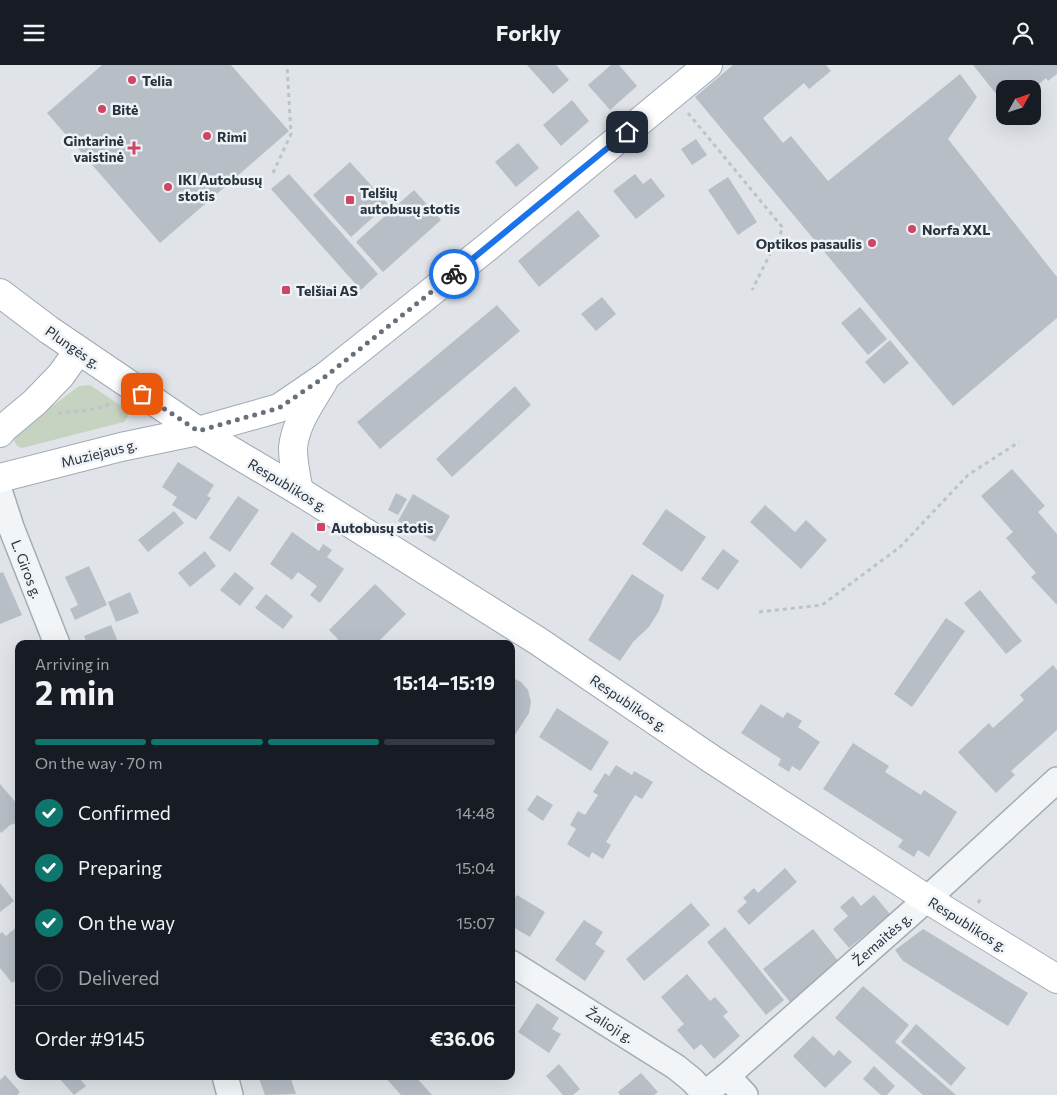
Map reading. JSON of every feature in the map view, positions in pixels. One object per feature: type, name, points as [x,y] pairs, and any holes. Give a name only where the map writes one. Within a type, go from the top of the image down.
[{"type":"main road","name":"Muziejaus g.","points":[[0,479],[121,447],[198,431],[279,408],[326,376],[490,245],[708,65]]},
{"type":"main road","name":"Plungės g.","points":[[0,293],[78,351],[198,431]]},
{"type":"main road","points":[[0,433],[35,402],[61,375],[78,351]]},
{"type":"main road","points":[[298,491],[293,447],[300,421],[326,376]]},
{"type":"main road","name":"Respublikos g.","points":[[198,431],[298,491],[538,641],[712,760],[928,899],[1057,979]]},
{"type":"street","name":"L. Giros g.","points":[[0,493],[11,527],[55,640]]},
{"type":"street","name":"Žemaitės g.","points":[[704,1094],[928,899],[1057,780]]},
{"type":"street","name":"Žalioji g.","points":[[515,966],[676,1067],[692,1080],[704,1094]]},
{"type":"street","points":[[726,1076],[745,1095]]},
{"type":"street","points":[[226,1080],[230,1095]]},
{"type":"path","points":[[273,173],[291,134],[286,65]]},
{"type":"path","points":[[672,94],[783,228],[752,290]]},
{"type":"path","points":[[35,402],[46,414],[77,412],[111,404],[128,384]]},
{"type":"path","points":[[759,612],[822,605],[900,547],[968,475],[1019,442]]},
{"type":"green space","points":[[90,385],[126,409],[128,416],[124,422],[22,448],[17,446],[14,441],[16,435],[23,428],[79,386]]},
{"type":"building","name":"IKI Autobusų stotis","points":[[102,65],[231,65],[289,131],[160,243],[47,113]]},
{"type":"building","points":[[527,65],[556,65],[569,80],[553,94]]},
{"type":"building","points":[[611,65],[619,65],[637,86],[610,110],[588,85]]},
{"type":"building","name":"Norfa XXL","points":[[733,65],[826,65],[831,71],[809,89],[804,83],[763,118],[783,143],[791,136],[828,181],[960,74],[977,97],[948,139],[1057,277],[1057,318],[953,406],[695,97]]},
{"type":"building","points":[[973,65],[1057,65],[1057,74],[1048,81],[1046,78],[1041,82],[1041,80],[996,80],[996,94]]},
{"type":"building","points":[[572,100],[589,121],[561,146],[543,125]]},
{"type":"building","points":[[696,139],[707,155],[692,165],[681,149]]},
{"type":"building","points":[[518,143],[539,168],[516,187],[495,162]]},
{"type":"building","name":"Telšių autobusų stotis","points":[[350,162],[388,204],[351,237],[313,195]]},
{"type":"building","points":[[289,174],[378,274],[361,290],[271,189]]},
{"type":"building","points":[[635,174],[643,184],[651,178],[665,196],[636,219],[613,191]]},
{"type":"building","points":[[728,177],[757,222],[738,235],[708,190]]},
{"type":"building","points":[[414,190],[441,220],[383,272],[356,242]]},
{"type":"building","points":[[578,210],[600,236],[539,287],[518,261]]},
{"type":"building","points":[[602,297],[616,314],[596,331],[581,314]]},
{"type":"building","points":[[497,305],[520,331],[380,449],[357,422]]},
{"type":"building","points":[[860,307],[887,339],[868,355],[841,323]]},
{"type":"building","points":[[890,340],[909,363],[884,384],[865,362]]},
{"type":"building","points":[[515,386],[531,405],[452,477],[436,459]]},
{"type":"building","points":[[178,462],[214,485],[207,496],[211,498],[196,520],[172,505],[177,497],[162,487]]},
{"type":"building","points":[[1012,469],[1045,506],[1038,512],[1057,534],[1057,605],[1031,577],[1036,573],[1006,538],[1013,532],[981,496]]},
{"type":"building","points":[[396,493],[407,499],[398,515],[388,510]]},
{"type":"building","points":[[413,494],[450,516],[435,542],[398,521]]},
{"type":"building","points":[[238,496],[259,510],[230,552],[209,538]]},
{"type":"building","points":[[765,505],[795,532],[806,520],[827,540],[801,569],[750,522]]},
{"type":"building","points":[[666,509],[706,537],[682,572],[642,544]]},
{"type":"building","points":[[174,511],[184,523],[148,552],[138,540]]},
{"type":"building","points":[[292,532],[319,551],[323,544],[332,550],[327,557],[344,569],[320,603],[310,595],[317,586],[298,572],[292,580],[270,564]]},
{"type":"building","points":[[723,549],[739,561],[718,590],[701,579]]},
{"type":"building","points":[[205,551],[216,566],[190,587],[178,573]]},
{"type":"building","points":[[89,566],[107,605],[75,620],[70,609],[78,605],[65,577]]},
{"type":"building","points":[[3,572],[22,615],[0,624],[0,573]]},
{"type":"building","points":[[235,572],[254,588],[240,606],[220,590]]},
{"type":"building","points":[[632,574],[664,595],[659,611],[649,627],[633,642],[620,661],[588,640]]},
{"type":"building","points":[[375,584],[406,614],[380,640],[337,640],[329,630]]},
{"type":"building","points":[[980,590],[1022,641],[1006,654],[964,603]]},
{"type":"building","points":[[130,592],[139,613],[116,622],[108,602]]},
{"type":"building","points":[[266,594],[293,616],[283,629],[255,608]]},
{"type":"building","points":[[946,618],[965,631],[912,707],[894,694]]},
{"type":"building","points":[[111,625],[117,640],[86,640],[84,636]]},
{"type":"building","points":[[1053,665],[1057,670],[1057,730],[1011,771],[1015,775],[996,793],[958,752],[989,723],[993,728],[1024,700],[1020,695]]},
{"type":"building","points":[[515,679],[521,682],[528,690],[531,702],[529,713],[515,735]]},
{"type":"building","points":[[761,704],[783,718],[787,712],[802,721],[798,727],[820,742],[800,771],[792,766],[789,772],[778,765],[781,759],[741,733]]},
{"type":"building","points":[[557,708],[609,742],[591,771],[539,737]]},
{"type":"building","points":[[853,743],[889,766],[885,772],[921,795],[924,790],[957,812],[929,857],[918,850],[914,857],[898,847],[903,840],[823,789]]},
{"type":"building","points":[[616,765],[632,775],[634,771],[653,782],[642,799],[635,795],[606,842],[611,845],[603,859],[592,852],[589,858],[567,844],[576,829],[570,825],[578,811],[585,815],[598,795],[593,792],[605,773],[609,776]]},
{"type":"building","points":[[0,784],[15,802],[15,823],[1,833]]},
{"type":"building","points":[[537,795],[553,805],[543,821],[527,810]]},
{"type":"building","points":[[785,868],[797,882],[749,925],[737,911],[747,902],[743,898],[754,888],[758,893]]},
{"type":"building","points":[[0,883],[14,901],[0,912]]},
{"type":"building","points":[[517,895],[545,912],[530,937],[515,928],[515,898]]},
{"type":"building","points":[[874,895],[890,914],[849,948],[833,929],[848,916],[840,907],[853,896],[861,906]]},
{"type":"building","points":[[691,903],[710,925],[644,981],[626,959]]},
{"type":"building","points":[[584,920],[603,932],[595,944],[605,951],[585,981],[555,960]]},
{"type":"building","points":[[725,927],[784,1000],[766,1015],[707,942]]},
{"type":"building","points":[[15,928],[15,981],[12,983],[0,968],[0,934],[2,932],[6,936]]},
{"type":"building","points":[[813,929],[839,962],[790,1002],[763,969]]},
{"type":"building","points":[[923,929],[1028,993],[1008,1026],[903,961],[895,950]]},
{"type":"building","points":[[687,974],[710,1001],[715,997],[728,1012],[723,1016],[740,1036],[714,1059],[701,1044],[694,1050],[677,1030],[684,1024],[661,997]]},
{"type":"building","points":[[863,986],[909,1025],[895,1042],[956,1095],[923,1095],[835,1018]]},
{"type":"building","points":[[537,1003],[559,1018],[552,1029],[561,1034],[549,1053],[518,1032]]},
{"type":"building","points":[[916,1024],[966,1068],[951,1086],[901,1042]]},
{"type":"building","points":[[813,1036],[834,1056],[839,1050],[852,1062],[825,1088],[793,1056]]},
{"type":"building","points":[[559,1064],[580,1089],[573,1095],[563,1095],[546,1076]]},
{"type":"building","points":[[874,1066],[895,1086],[887,1095],[881,1095],[863,1079]]},
{"type":"building","points":[[641,1073],[658,1092],[654,1095],[620,1095],[618,1092]]},
{"type":"building","points":[[5,1075],[20,1092],[17,1095],[0,1095],[0,1080]]},
{"type":"building","points":[[61,1080],[81,1080],[86,1086],[74,1095]]},
{"type":"building","points":[[259,1080],[291,1080],[296,1094],[265,1095]]},
{"type":"building","points":[[388,1080],[419,1080],[432,1095],[401,1095]]},
{"type":"way so far","points":[[142,394],[198,431],[279,408],[326,376],[454,274]]},
{"type":"place","name":"Telia","points":[[132,80]]},
{"type":"place","name":"Bitė","points":[[102,109]]},
{"type":"place","name":"Rimi","points":[[207,136]]},
{"type":"place","name":"Gintarinė vaistinė","points":[[134,148]]},
{"type":"place","name":"IKI Autobusų stotis","points":[[168,187]]},
{"type":"place","name":"Telšių autobusų stotis","points":[[350,200]]},
{"type":"place","name":"Norfa XXL","points":[[912,229]]},
{"type":"place","name":"Optikos pasaulis","points":[[872,243]]},
{"type":"place","name":"Telšiai AS","points":[[286,290]]},
{"type":"place","name":"Autobusų stotis","points":[[321,527]]},
{"type":"route","points":[[454,274],[627,132]]}]
